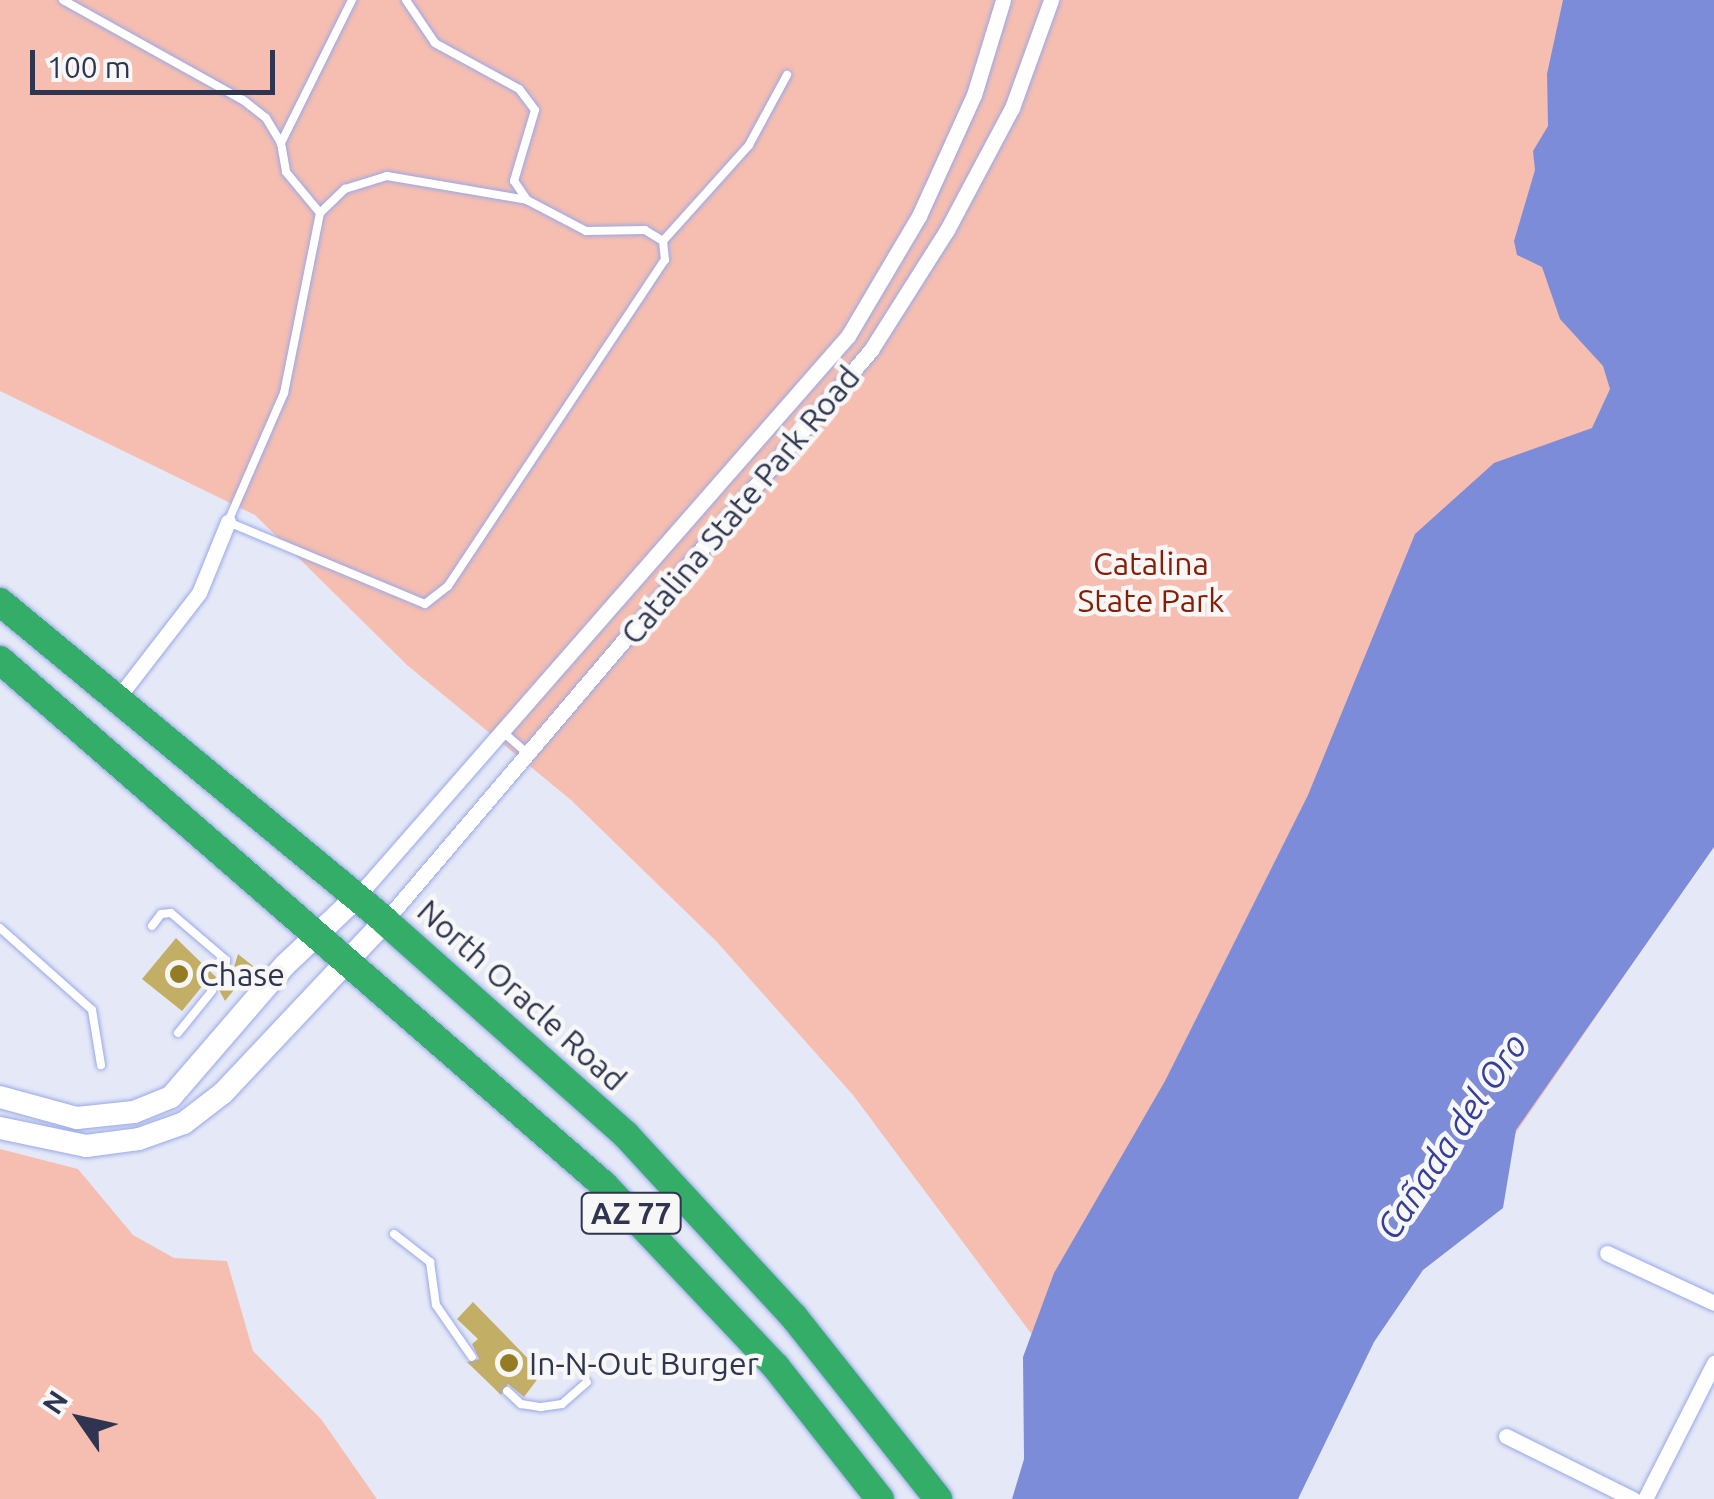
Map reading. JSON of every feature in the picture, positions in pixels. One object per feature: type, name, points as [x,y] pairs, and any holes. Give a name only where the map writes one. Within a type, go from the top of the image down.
[{"type":"highway","name":"North Oracle Road","points":[[0,602],[521,1037],[688,1199],[816,1344],[938,1499]]},
{"type":"highway","name":"AZ 77","points":[[0,660],[350,959],[667,1249],[776,1367],[880,1499]]},
{"type":"street","name":"Catalina State Park Road","points":[[357,897],[504,734],[848,336],[927,198],[974,95],[1003,0]]},
{"type":"street","name":"Catalina State Park Road","points":[[0,1128],[86,1146],[139,1140],[184,1124],[223,1093],[386,921],[871,350],[947,230],[1012,108],[1052,0]]},
{"type":"street","points":[[117,699],[199,593],[228,522]]},
{"type":"street","points":[[0,1096],[77,1118],[134,1112],[171,1097],[357,897]]},
{"type":"street","points":[[1607,1253],[1714,1304]]},
{"type":"street","points":[[1644,1499],[1714,1363]]},
{"type":"street","points":[[1506,1436],[1633,1499]]},
{"type":"lane","points":[[63,0],[243,100],[266,118],[281,142],[286,172],[320,213]]},
{"type":"lane","points":[[281,142],[352,0]]},
{"type":"lane","points":[[406,0],[435,43],[519,89],[535,110],[514,181],[527,200]]},
{"type":"lane","points":[[664,242],[644,230],[586,232],[527,200],[387,176],[345,189],[320,213],[284,393],[228,522],[425,604],[448,586],[576,401],[616,326],[665,260],[664,242],[741,155],[787,75]]},
{"type":"lane","points":[[504,734],[529,755]]},
{"type":"lane","points":[[152,926],[161,914],[171,913],[226,960],[224,976]]},
{"type":"lane","points":[[0,928],[92,1010],[101,1065]]},
{"type":"lane","points":[[178,1033],[212,991]]},
{"type":"lane","points":[[394,1234],[430,1262],[436,1305],[472,1357]]},
{"type":"lane","points":[[506,1390],[521,1404],[542,1407],[562,1404],[588,1382]]},
{"type":"green space","name":"Catalina State Park","points":[[0,0],[1714,0],[1714,845],[1264,1499],[1036,1340],[853,1095],[717,942],[571,800],[407,665],[255,515],[0,391]]},
{"type":"green space","points":[[0,1149],[78,1169],[133,1235],[174,1258],[227,1261],[253,1351],[321,1419],[377,1499],[0,1499]]},
{"type":"water","name":"Cañada del Oro","points":[[1563,0],[1714,0],[1714,847],[1516,1130],[1503,1208],[1423,1270],[1374,1342],[1298,1499],[1012,1499],[1024,1459],[1023,1357],[1054,1273],[1165,1081],[1308,795],[1415,534],[1494,463],[1592,428],[1610,389],[1603,366],[1560,319],[1542,267],[1517,255],[1514,241],[1535,170],[1533,151],[1548,126],[1547,74]]},
{"type":"building","name":"Chase","points":[[176,938],[222,983],[230,980],[238,954],[253,966],[225,1001],[217,986],[204,984],[182,1011],[142,979]]},
{"type":"building","points":[[473,1302],[542,1373],[524,1397],[508,1384],[501,1395],[467,1362],[479,1359],[472,1344],[478,1339],[457,1319]]},
{"type":"place","name":"Chase","points":[[179,974]]},
{"type":"place","name":"In-N-Out Burger","points":[[509,1363]]}]
